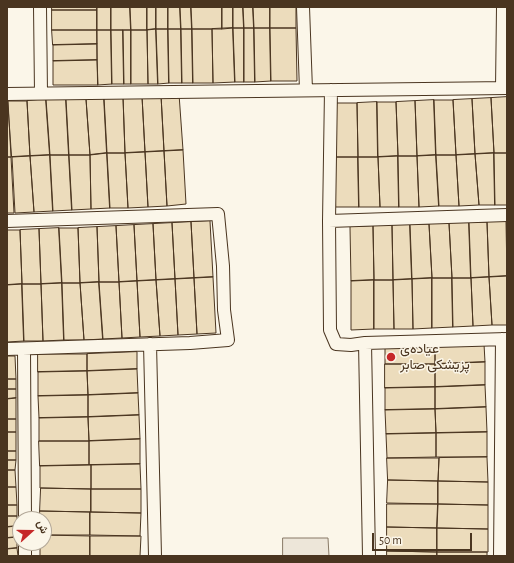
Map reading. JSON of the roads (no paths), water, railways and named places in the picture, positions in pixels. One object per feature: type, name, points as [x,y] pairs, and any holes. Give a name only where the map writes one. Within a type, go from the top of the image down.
[{"type":"street","points":[[40,7],[41,93]]},
{"type":"street","points":[[303,7],[306,90]]},
{"type":"street","points":[[7,94],[504,88],[504,7]]},
{"type":"street","points":[[331,90],[329,221],[330,330],[336,344],[352,345],[365,343],[505,339],[500,556]]},
{"type":"street","points":[[7,221],[218,214],[224,310],[228,340],[190,343],[7,349]]},
{"type":"street","points":[[329,221],[507,215]]},
{"type":"street","points":[[365,343],[369,556]]},
{"type":"street","points":[[150,344],[155,556]]},
{"type":"street","points":[[24,349],[25,511]]},
{"type":"place","name":"عیادەی پزیشکی صابر","points":[[391,357]]}]
